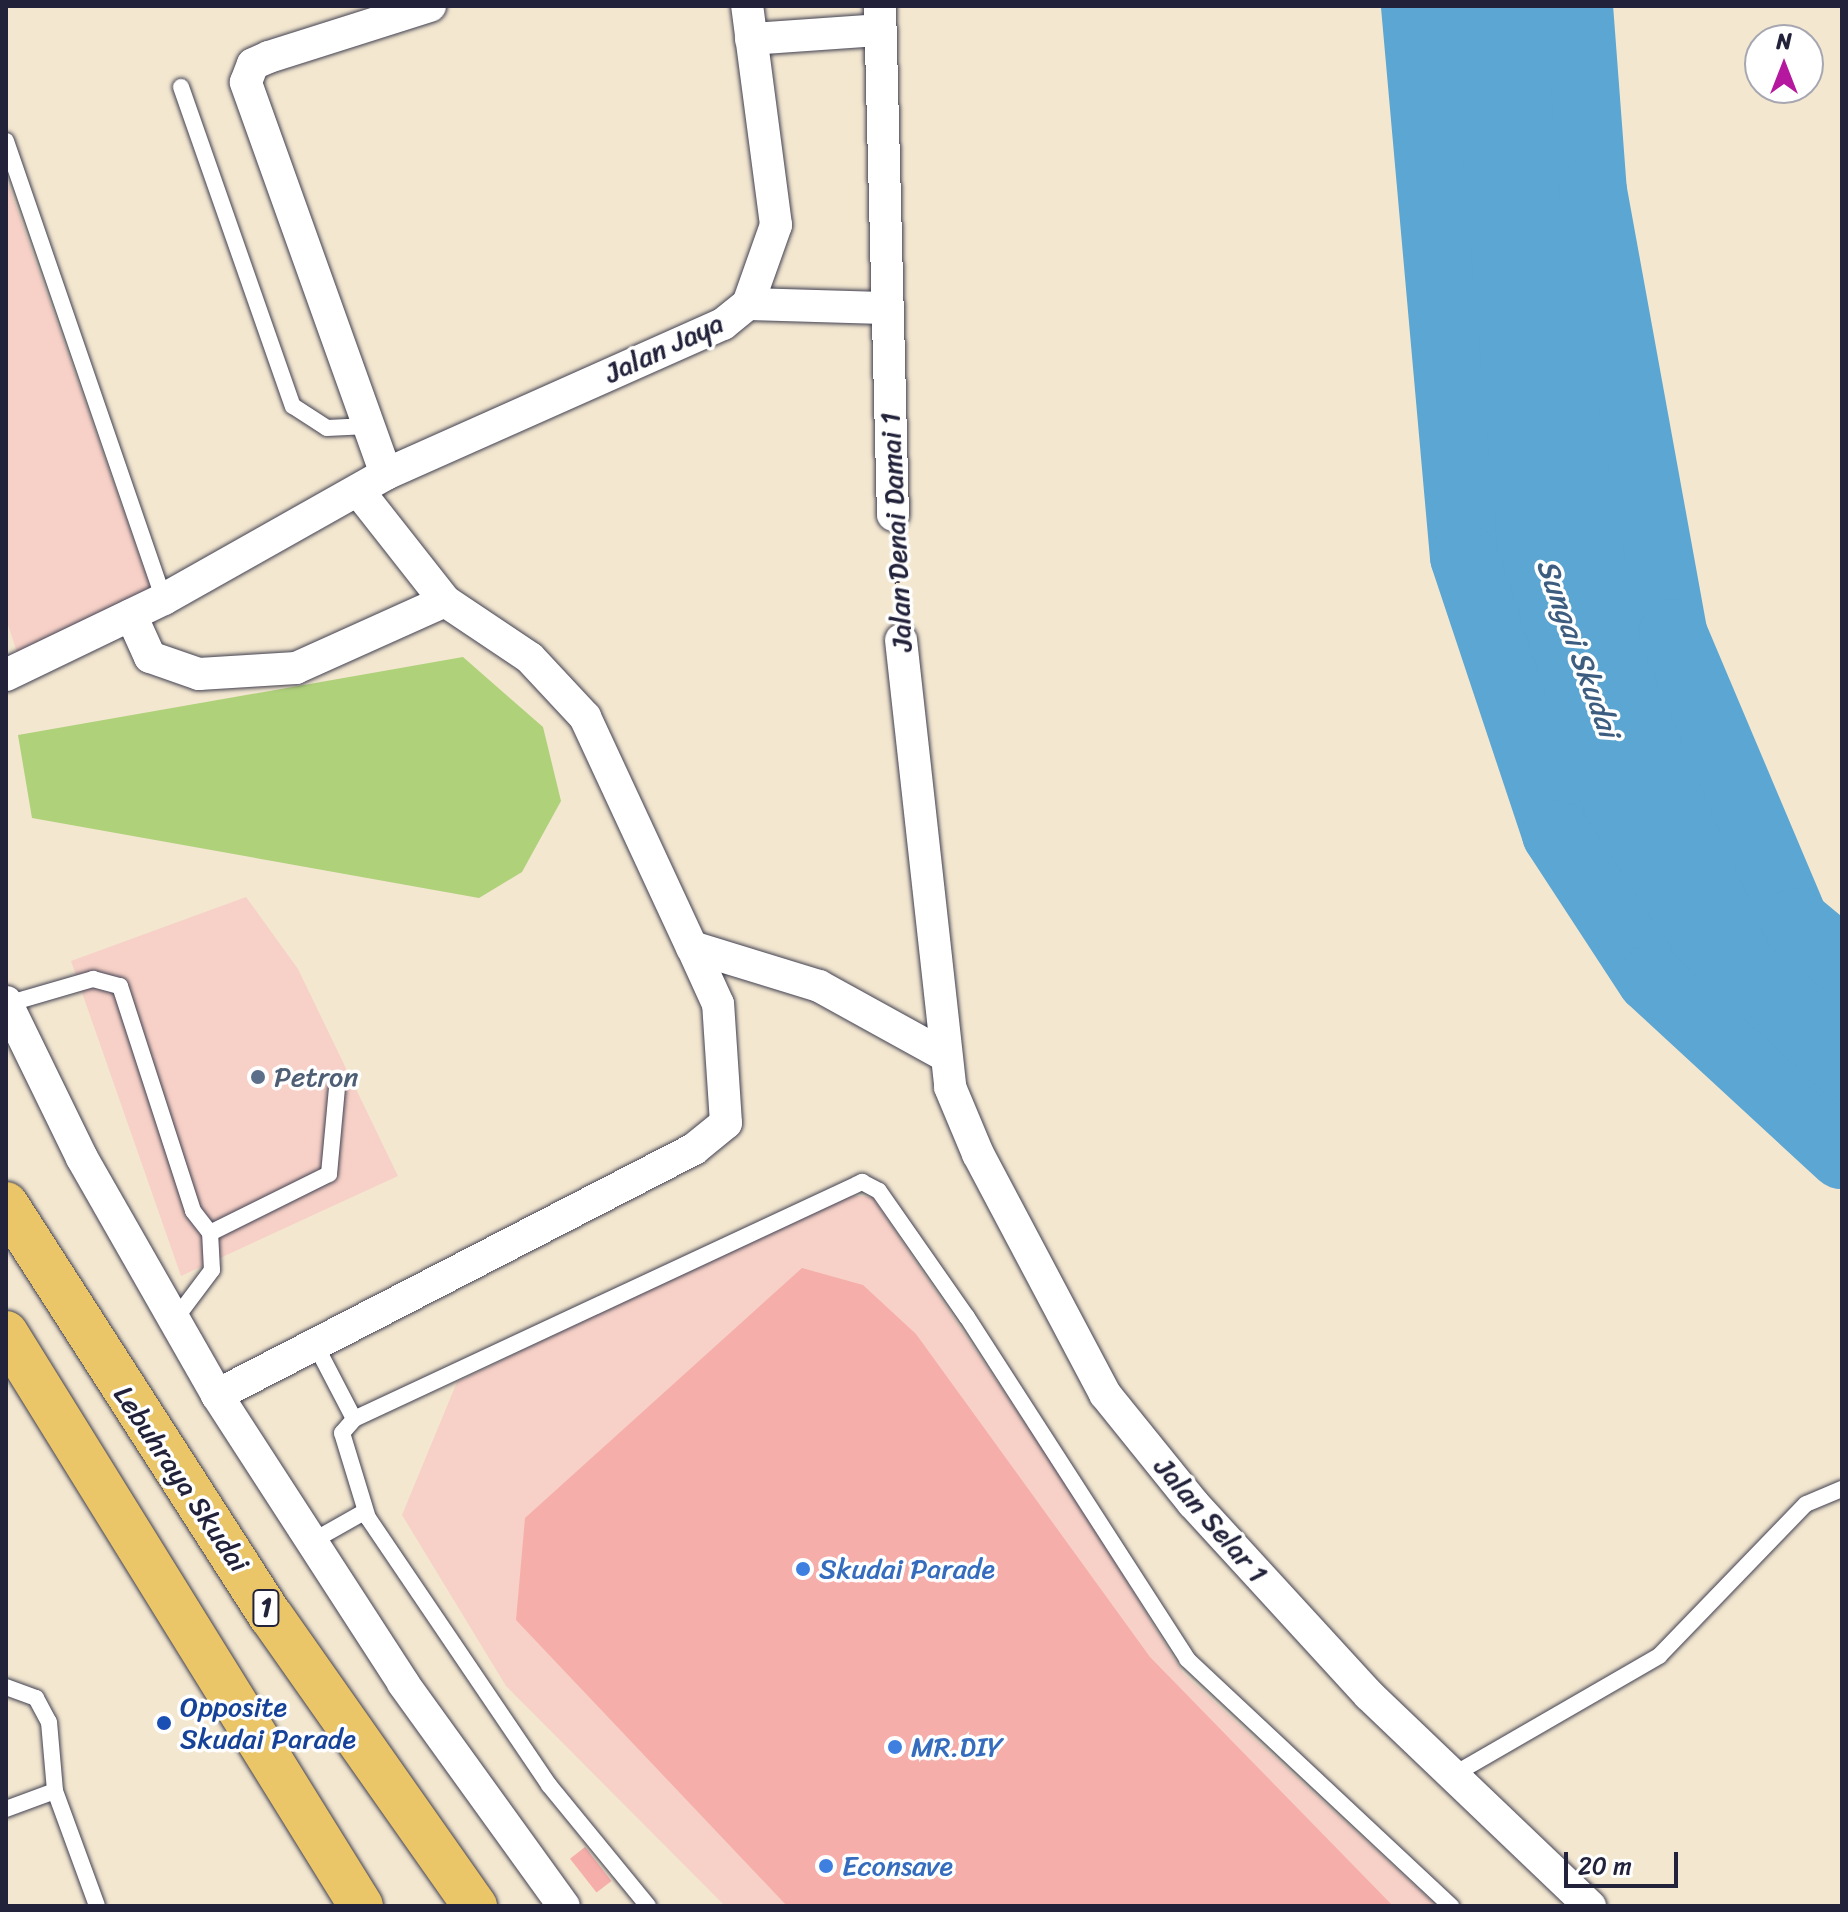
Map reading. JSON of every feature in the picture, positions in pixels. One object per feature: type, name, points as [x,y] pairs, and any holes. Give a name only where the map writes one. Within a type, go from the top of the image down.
[{"type":"highway","name":"Lebuhraya Skudai","points":[[6,1204],[271,1616],[475,1906]]},
{"type":"highway","points":[[6,1333],[346,1896]]},
{"type":"street","points":[[386,474],[246,82],[253,64],[269,57],[430,6]]},
{"type":"street","name":"Jalan Jaya","points":[[8,669],[164,599],[360,493],[386,474],[723,324],[748,304],[776,225],[747,6]]},
{"type":"street","points":[[751,39],[805,36],[876,22]]},
{"type":"street","name":"Jalan Denai Damai 1","points":[[876,22],[877,308],[893,515]]},
{"type":"street","points":[[748,304],[877,308]]},
{"type":"street","points":[[217,1395],[314,1342],[694,1149],[726,1123],[722,1028],[692,947],[585,717],[530,658],[445,601],[360,493]]},
{"type":"street","points":[[131,615],[150,657],[199,674],[296,668],[445,601]]},
{"type":"street","name":"Jalan Denai Damai 1","points":[[901,640],[944,1055]]},
{"type":"street","points":[[692,947],[819,986],[944,1055]]},
{"type":"street","points":[[7,1003],[82,1158],[176,1318],[217,1395],[313,1544],[564,1906]]},
{"type":"street","name":"Jalan Selar 1","points":[[944,1055],[978,1154],[1105,1394],[1193,1503],[1453,1775],[1590,1906]]},
{"type":"lane","points":[[181,87],[293,406],[327,428],[368,426]]},
{"type":"lane","points":[[6,141],[164,599]]},
{"type":"lane","points":[[7,1003],[93,979],[120,986],[193,1211],[210,1233],[212,1270],[176,1318]]},
{"type":"lane","points":[[210,1233],[329,1174],[337,1088]]},
{"type":"lane","points":[[648,1906],[549,1785],[366,1515],[340,1446],[354,1419],[838,1187],[862,1182],[879,1191],[967,1317],[1187,1659],[1451,1906]]},
{"type":"lane","points":[[314,1342],[354,1419]]},
{"type":"lane","points":[[1453,1775],[1659,1656],[1806,1504],[1842,1489]]},
{"type":"lane","points":[[313,1544],[366,1515]]},
{"type":"lane","points":[[6,1687],[36,1698],[49,1722],[55,1791],[97,1906]]},
{"type":"lane","points":[[6,1809],[55,1791]]},
{"type":"path","name":"Jalan Denai Damai 1","points":[[893,515],[901,640]]},
{"type":"shaded area","points":[[6,178],[151,589],[18,655],[6,619]]},
{"type":"shaded area","points":[[246,897],[298,969],[398,1176],[181,1276],[71,961]]},
{"type":"shaded area","name":"Skudai Parade","points":[[844,1195],[872,1197],[1069,1488],[1183,1673],[1437,1906],[725,1906],[506,1686],[402,1515],[457,1382]]},
{"type":"green space","points":[[463,657],[543,727],[561,801],[522,872],[479,898],[32,818],[18,735]]},
{"type":"water","name":"Sungai Skudai","points":[[1415,6],[1579,6],[1593,191],[1673,633],[1795,922],[1842,961],[1842,1155],[1651,979],[1556,834],[1464,557]]},
{"type":"building","name":"Skudai Parade","points":[[802,1268],[863,1285],[916,1334],[1150,1657],[1393,1906],[787,1906],[516,1620],[525,1518]]},
{"type":"building","points":[[585,1847],[611,1881],[597,1893],[570,1859]]},
{"type":"waterway","points":[[1415,6],[1464,557],[1556,834],[1651,979],[1842,1155]]},
{"type":"waterway","points":[[1579,6],[1593,191],[1673,633],[1795,922],[1842,961]]},
{"type":"place","name":"Petron","points":[[258,1077]]},
{"type":"place","name":"Skudai Parade","points":[[803,1569]]},
{"type":"place","name":"Opposite Skudai Parade","points":[[164,1723]]},
{"type":"place","name":"MR.DIY","points":[[895,1747]]},
{"type":"place","name":"Econsave","points":[[826,1866]]}]
